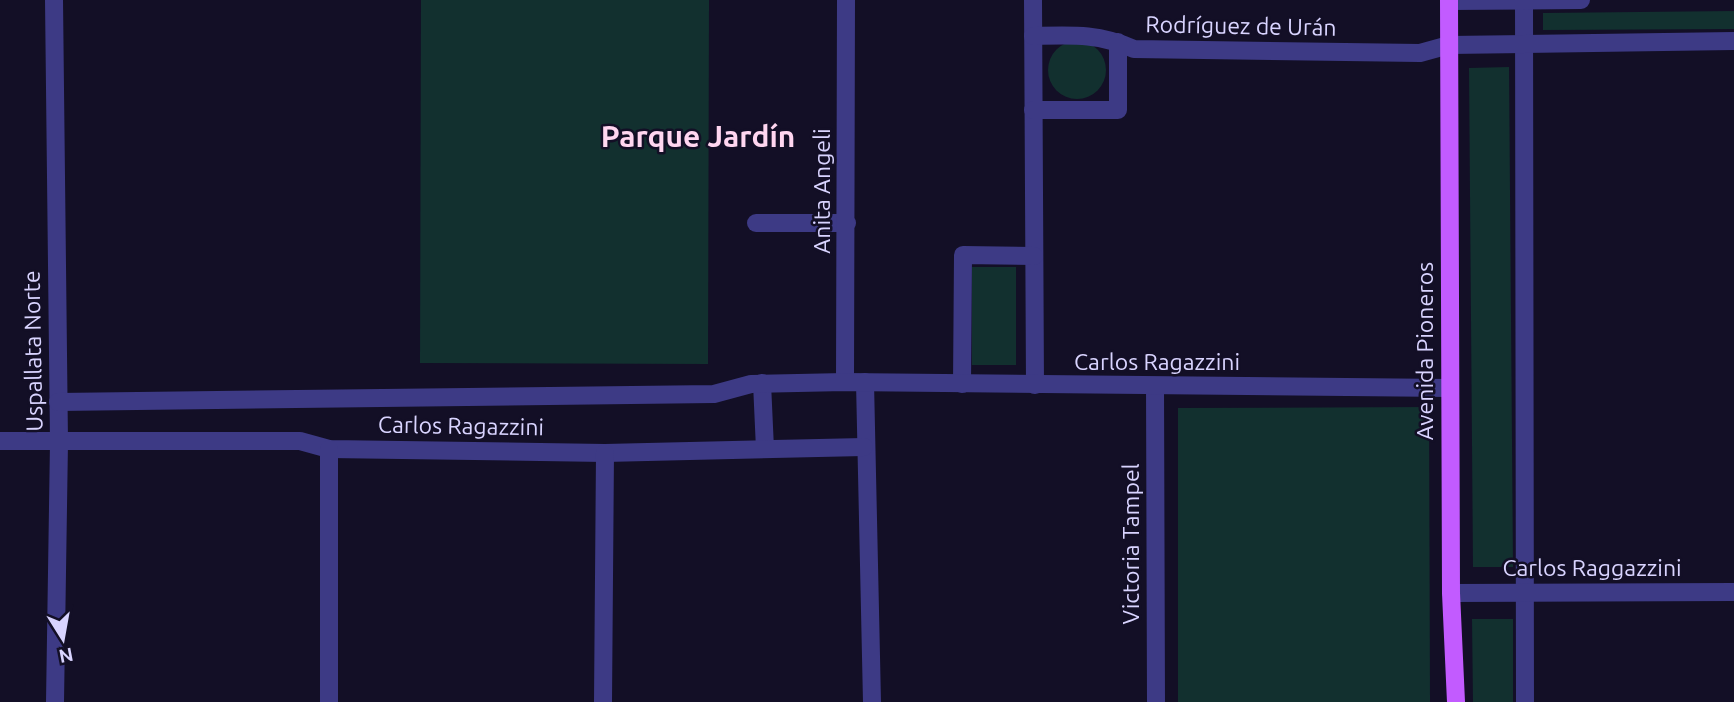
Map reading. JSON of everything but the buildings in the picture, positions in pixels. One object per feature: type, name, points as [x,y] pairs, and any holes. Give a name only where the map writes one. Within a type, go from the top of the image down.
[{"type":"main road","name":"Avenida Pioneros","points":[[1449,0],[1451,593],[1456,702]]},
{"type":"street","name":"Uspallata Norte","points":[[54,0],[59,442],[55,702]]},
{"type":"street","name":"Anita Angeli","points":[[845,382],[846,0]]},
{"type":"street","points":[[1033,0],[1035,385]]},
{"type":"street","points":[[1449,0],[1581,0]]},
{"type":"street","points":[[1524,0],[1525,702]]},
{"type":"street","name":"Rodríguez de Urán","points":[[1033,36],[1088,35],[1134,49],[1420,53],[1449,45],[1734,41]]},
{"type":"street","points":[[1033,110],[1118,110],[1118,42]]},
{"type":"street","points":[[756,223],[847,223]]},
{"type":"street","points":[[962,384],[963,255],[1034,256]]},
{"type":"street","name":"Carlos Ragazzini","points":[[58,402],[714,394],[756,384],[845,382],[1450,388]]},
{"type":"street","points":[[864,382],[872,702]]},
{"type":"street","points":[[756,384],[765,449]]},
{"type":"street","name":"Victoria Tampel","points":[[1155,386],[1156,702]]},
{"type":"street","name":"Carlos Ragazzini","points":[[0,441],[300,441],[329,449],[605,453],[864,447]]},
{"type":"street","points":[[329,449],[329,702]]},
{"type":"street","points":[[603,702],[605,453]]},
{"type":"street","name":"Carlos Raggazzini","points":[[1451,593],[1734,592]]},
{"type":"green space","points":[[421,0],[709,0],[708,364],[420,363]]},
{"type":"green space","points":[[1734,11],[1734,29],[1543,30],[1543,13]]},
{"type":"green space","points":[[1071,41],[1083,41],[1098,49],[1106,64],[1106,76],[1098,91],[1083,99],[1071,99],[1056,91],[1048,76],[1048,64],[1056,49]]},
{"type":"green space","points":[[1509,67],[1513,567],[1473,567],[1469,68]]},
{"type":"green space","points":[[972,267],[1016,267],[1016,365],[972,365]]},
{"type":"green space","points":[[1429,407],[1430,702],[1178,702],[1178,408]]},
{"type":"green space","points":[[1472,619],[1513,619],[1513,702],[1473,702]]},
{"type":"district","name":"Parque Jardín","points":[[698,137]]}]
